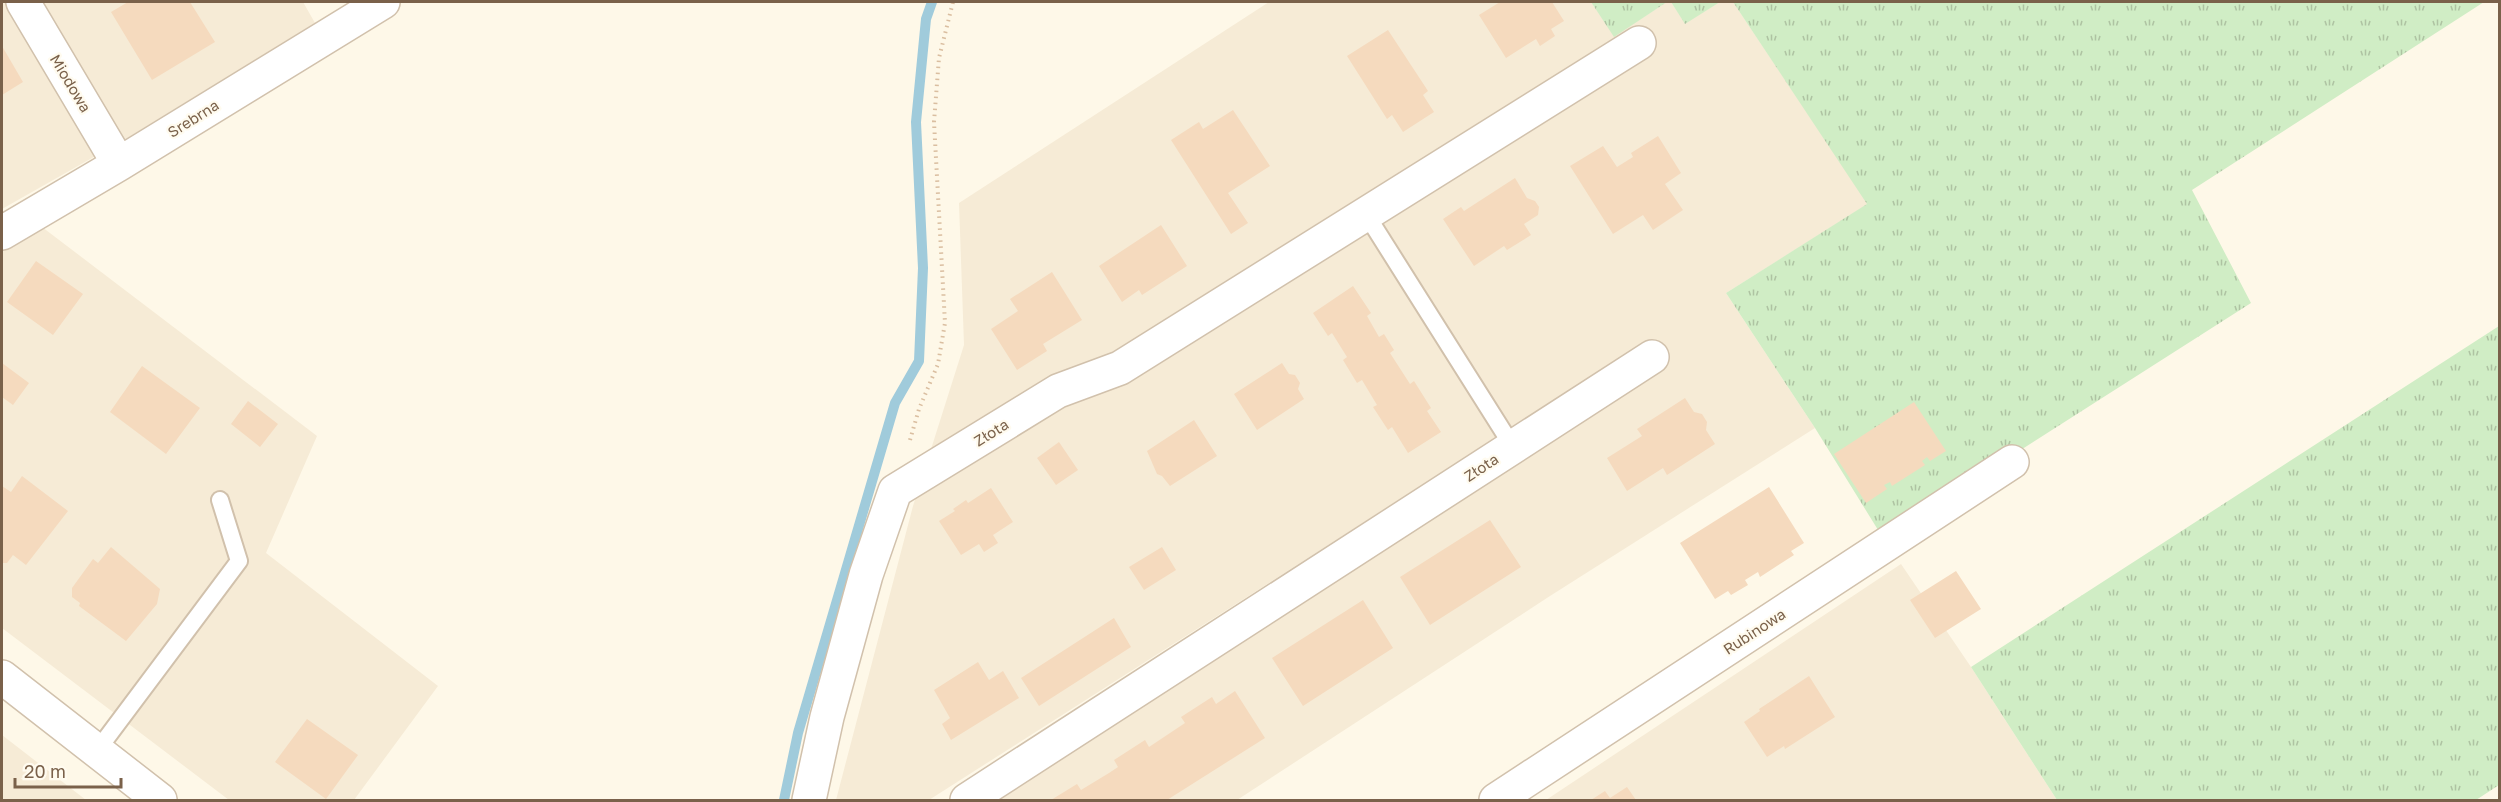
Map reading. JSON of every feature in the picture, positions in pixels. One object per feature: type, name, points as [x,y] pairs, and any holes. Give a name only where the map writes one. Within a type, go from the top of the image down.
[{"type":"street","name":"Miodowa","points":[[23,2],[119,164]]},
{"type":"street","name":"Srebrna","points":[[2,233],[383,2]]},
{"type":"street","name":"Złota","points":[[809,801],[826,717],[866,575],[895,491],[1058,391],[1120,368],[1639,43]]},
{"type":"street","name":"Złota","points":[[967,801],[1652,357]]},
{"type":"street","name":"Rubinowa","points":[[1496,801],[2013,462]]},
{"type":"street","points":[[2,677],[160,801]]},
{"type":"lane","name":"Złota","points":[[1366,214],[1513,447]]},
{"type":"lane","points":[[96,752],[239,561],[220,500]]},
{"type":"path","points":[[919,409],[938,363],[945,323],[934,122],[939,58],[953,2]]},
{"type":"shaded area","points":[[2,2],[303,2],[315,23],[129,137],[2,209]]},
{"type":"shaded area","points":[[1269,2],[1591,2],[1614,36],[1667,2],[1671,2],[1685,23],[1720,2],[1733,2],[1868,204],[1726,293],[1815,428],[1550,596],[1237,800],[991,800],[1509,468],[1491,441],[929,800],[836,800],[913,506],[964,345],[959,203]]},
{"type":"shaded area","points":[[42,227],[317,436],[266,553],[438,686],[354,800],[229,800],[2,628],[2,252]]},
{"type":"shaded area","points":[[1901,564],[2057,800],[1546,800]]},
{"type":"shaded area","points":[[2,735],[86,800],[2,800]]},
{"type":"green space","points":[[1591,2],[1667,2],[1614,37]]},
{"type":"green space","points":[[1671,2],[1720,2],[1685,24]]},
{"type":"green space","points":[[1733,2],[2484,2],[2192,190],[2251,303],[1883,538],[1815,428],[1726,293],[1867,204]]},
{"type":"green space","points":[[2499,326],[2499,785],[2476,800],[2057,800],[1971,667]]},
{"type":"building","points":[[128,2],[190,2],[215,42],[152,80],[111,12]]},
{"type":"building","points":[[1500,2],[1552,2],[1564,21],[1551,29],[1555,36],[1540,46],[1536,39],[1506,58],[1479,15]]},
{"type":"building","points":[[1388,30],[1428,91],[1423,95],[1434,112],[1403,132],[1392,115],[1387,119],[1347,56]]},
{"type":"building","points":[[2,46],[23,82],[2,95]]},
{"type":"building","points":[[1233,110],[1270,166],[1228,193],[1248,223],[1231,234],[1171,140],[1199,122],[1203,129]]},
{"type":"building","points":[[1658,136],[1681,173],[1665,184],[1683,210],[1653,230],[1643,215],[1613,234],[1570,166],[1603,146],[1617,167],[1633,157],[1631,153]]},
{"type":"building","points":[[1515,178],[1527,198],[1535,201],[1539,207],[1538,215],[1524,224],[1531,235],[1507,250],[1504,246],[1474,266],[1443,219],[1461,207],[1464,211]]},
{"type":"building","points":[[1161,225],[1187,266],[1142,295],[1139,290],[1122,302],[1099,266]]},
{"type":"building","points":[[36,261],[83,294],[53,335],[7,302]]},
{"type":"building","points":[[1052,272],[1082,320],[1043,344],[1047,351],[1017,370],[991,329],[1018,311],[1010,299]]},
{"type":"building","points":[[1353,286],[1371,313],[1367,316],[1379,337],[1384,334],[1394,350],[1390,353],[1410,384],[1414,381],[1431,408],[1427,411],[1441,432],[1408,453],[1392,427],[1388,430],[1373,407],[1377,405],[1362,380],[1357,383],[1343,360],[1347,357],[1332,333],[1328,336],[1313,313]]},
{"type":"building","points":[[2,363],[29,383],[13,405],[2,397]]},
{"type":"building","points":[[1282,363],[1289,374],[1295,375],[1300,383],[1298,389],[1304,399],[1257,430],[1234,394]]},
{"type":"building","points":[[142,366],[200,408],[166,454],[110,412]]},
{"type":"building","points":[[1685,398],[1694,412],[1702,414],[1707,422],[1706,430],[1715,444],[1667,475],[1663,468],[1627,491],[1607,458],[1642,436],[1637,429]]},
{"type":"building","points":[[248,401],[278,424],[260,447],[231,424]]},
{"type":"building","points":[[1914,402],[1946,451],[1930,461],[1927,457],[1922,461],[1925,465],[1892,486],[1890,482],[1884,485],[1887,489],[1866,503],[1834,454]]},
{"type":"building","points":[[1194,420],[1217,456],[1170,486],[1162,476],[1157,474],[1147,451]]},
{"type":"building","points":[[1059,442],[1078,470],[1056,485],[1037,458]]},
{"type":"building","points":[[22,476],[68,511],[26,565],[13,555],[7,563],[2,563],[2,486],[11,492]]},
{"type":"building","points":[[1769,487],[1804,543],[1791,551],[1794,555],[1760,577],[1758,572],[1745,580],[1748,585],[1731,595],[1728,591],[1715,599],[1680,543]]},
{"type":"building","points":[[991,488],[1013,522],[993,535],[998,543],[984,552],[979,544],[961,555],[939,521],[955,511],[953,509],[966,500],[968,503]]},
{"type":"building","points":[[1490,520],[1521,567],[1430,625],[1400,577]]},
{"type":"building","points":[[111,547],[160,589],[157,604],[126,641],[79,606],[80,603],[72,597],[72,588],[93,559],[98,563]]},
{"type":"building","points":[[1162,547],[1176,570],[1144,590],[1129,567]]},
{"type":"building","points":[[1956,571],[1981,609],[1935,638],[1910,600]]},
{"type":"building","points":[[1363,600],[1393,648],[1303,706],[1272,658]]},
{"type":"building","points":[[1114,618],[1131,647],[1039,706],[1021,678]]},
{"type":"building","points":[[978,662],[989,680],[1003,671],[1019,698],[951,740],[942,724],[950,718],[934,690]]},
{"type":"building","points":[[1809,676],[1835,717],[1785,749],[1784,746],[1767,757],[1744,722],[1760,711],[1759,709]]},
{"type":"building","points":[[1235,691],[1265,738],[1167,800],[1051,800],[1077,784],[1081,790],[1118,767],[1114,760],[1145,740],[1149,747],[1185,723],[1181,717],[1212,697],[1216,704]]},
{"type":"building","points":[[307,719],[358,755],[326,799],[275,762]]},
{"type":"building","points":[[1627,787],[1636,800],[1591,800],[1605,791],[1610,798]]},
{"type":"waterway","points":[[784,800],[798,733],[895,403],[919,361],[923,268],[916,122],[926,19],[932,2]]}]
